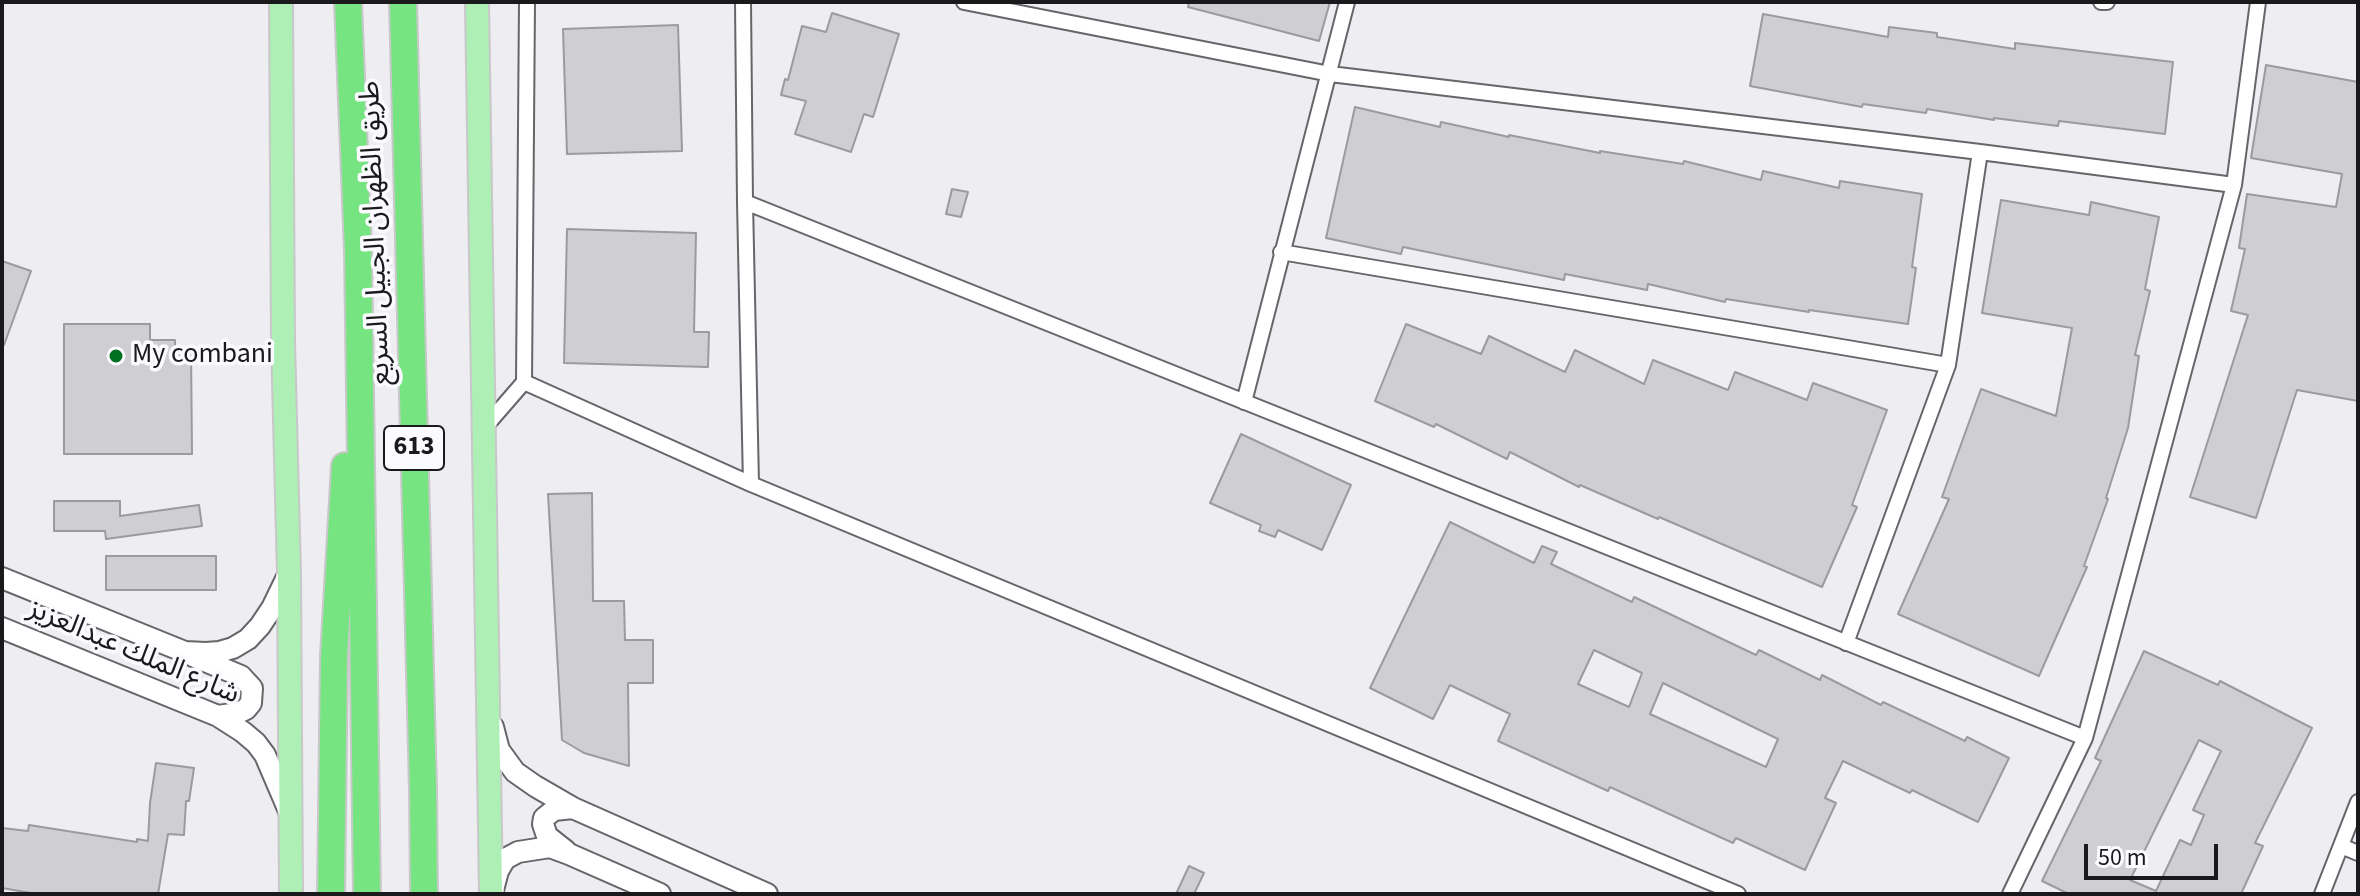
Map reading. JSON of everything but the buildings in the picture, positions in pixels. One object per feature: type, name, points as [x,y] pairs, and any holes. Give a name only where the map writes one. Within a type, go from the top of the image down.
[{"type":"highway","name":"طريق الظهران الجبيل السريع","points":[[348,2],[358,250],[367,894]]},
{"type":"highway","name":"طريق الظهران الجبيل السريع","points":[[403,2],[424,894]]},
{"type":"highway","points":[[331,894],[334,656],[358,250]]},
{"type":"main road","points":[[281,2],[291,894]]},
{"type":"main road","points":[[477,2],[492,894]]},
{"type":"street","points":[[485,427],[524,382],[527,2]]},
{"type":"street","points":[[743,2],[751,484]]},
{"type":"street","points":[[964,2],[1330,74],[2234,185]]},
{"type":"street","points":[[1244,402],[1347,2]]},
{"type":"street","points":[[2010,894],[2085,738],[2234,185],[2258,2]]},
{"type":"street","points":[[1846,643],[1948,365],[1980,152]]},
{"type":"street","points":[[745,202],[2085,738]]},
{"type":"street","points":[[1281,252],[1948,365]]},
{"type":"street","points":[[524,382],[751,484],[1738,894]]},
{"type":"street","points":[[185,652],[219,652],[248,639],[272,608],[289,573]]},
{"type":"street","points":[[2,578],[241,676],[252,688],[251,703],[238,713],[218,716]]},
{"type":"street","name":"شارع الملك عبدالعزيز","points":[[2,628],[218,716],[256,743],[265,755],[289,811]]},
{"type":"street","points":[[488,709],[499,750],[515,772],[573,808],[767,894]]},
{"type":"street","points":[[2322,894],[2358,802]]},
{"type":"street","points":[[569,854],[551,841],[543,830],[543,824],[544,818],[554,810],[573,808]]},
{"type":"street","points":[[2341,846],[2358,853]]},
{"type":"street","points":[[492,894],[505,859],[518,852],[550,847],[660,894]]},
{"type":"place","name":"My combani","points":[[116,356]]}]
